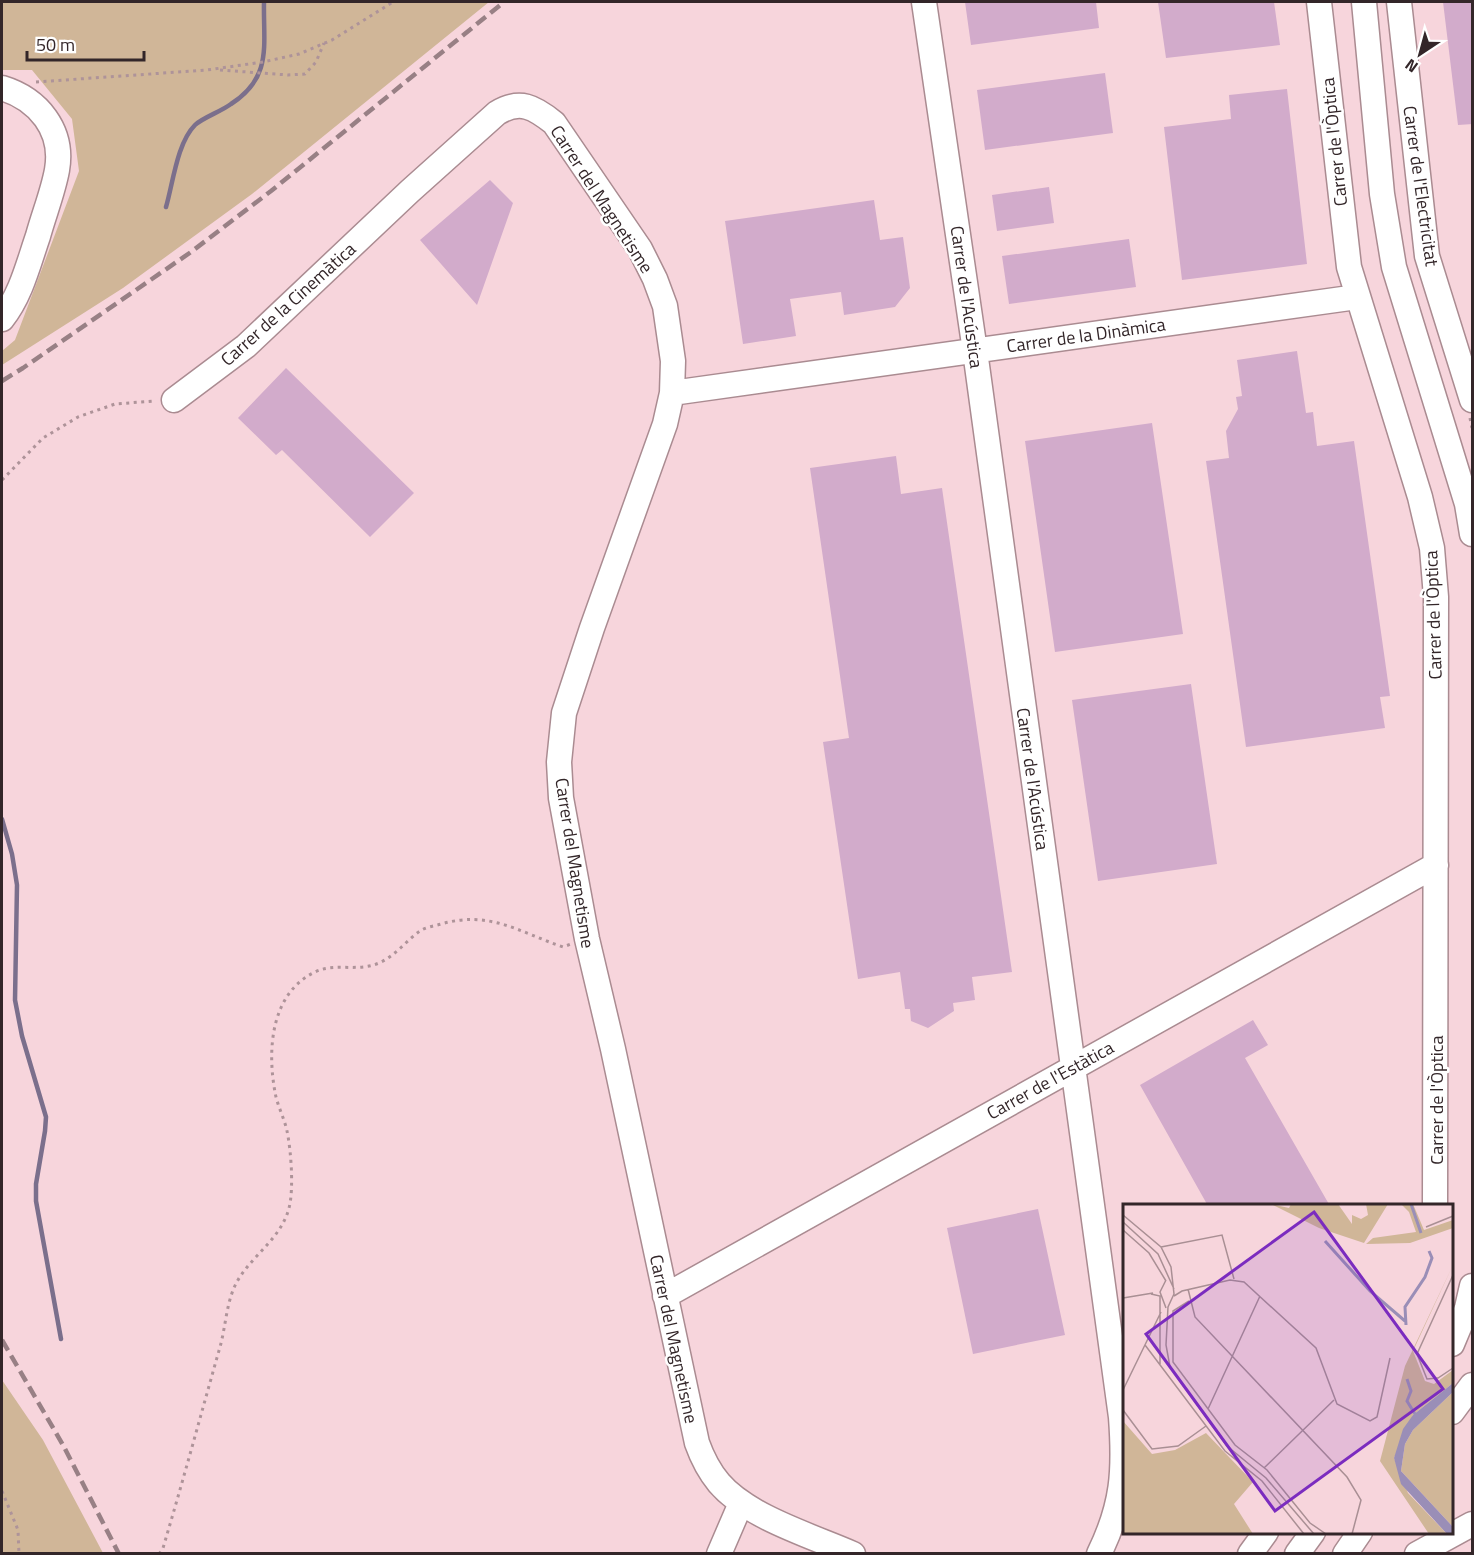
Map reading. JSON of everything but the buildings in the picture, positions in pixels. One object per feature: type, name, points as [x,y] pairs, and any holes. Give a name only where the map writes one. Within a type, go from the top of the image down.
[{"type":"street","name":"Carrer de l'Acústica","points":[[924,2],[975,351],[1123,1441]]},
{"type":"street","name":"Carrer de l'Òptica","points":[[1319,2],[1345,243],[1357,297],[1420,497],[1432,548],[1436,597],[1435,1204]]},
{"type":"street","points":[[1364,2],[1382,194],[1394,267],[1467,504],[1473,534]]},
{"type":"street","name":"Carrer de l'Electricitat","points":[[1400,2],[1427,256],[1473,400]]},
{"type":"street","points":[[2,319],[22,284],[57,168],[58,147],[52,128],[29,99],[6,89]]},
{"type":"street","name":"Carrer del Magnetisme","points":[[524,105],[533,108],[554,123],[640,249],[655,279],[664,306],[673,360],[672,393],[665,424],[564,713],[559,762],[561,798],[586,939],[613,1049],[697,1443],[704,1461],[719,1483],[741,1503],[767,1517],[853,1554]]},
{"type":"street","name":"Carrer de la Cinemàtica","points":[[174,400],[246,346],[496,113],[506,108],[524,105]]},
{"type":"street","name":"Carrer de la Dinàmica","points":[[672,393],[1357,297]]},
{"type":"street","name":"Carrer de l'Estàtica","points":[[665,1296],[1436,866]]},
{"type":"street","points":[[1453,1342],[1467,1308],[1473,1286]]},
{"type":"street","points":[[1453,1411],[1473,1385]]},
{"type":"street","name":"Carrer de l'Acústica","points":[[1099,1554],[1115,1518],[1120,1498],[1123,1460]]},
{"type":"street","points":[[719,1554],[741,1503]]},
{"type":"street","points":[[1417,1554],[1473,1524]]},
{"type":"street","points":[[1250,1554],[1265,1534]]},
{"type":"street","points":[[1297,1554],[1312,1534]]},
{"type":"street","points":[[1345,1554],[1359,1534]]},
{"type":"path","points":[[6,89],[26,82],[214,69],[299,54],[359,24],[393,2]]},
{"type":"path","points":[[214,69],[248,74],[305,74],[316,62],[324,42]]},
{"type":"path","points":[[2,480],[43,438],[78,417],[115,404],[174,400]]},
{"type":"path","points":[[159,1554],[163,1548],[185,1472],[232,1294],[243,1271],[278,1233],[289,1208],[291,1168],[287,1131],[275,1092],[271,1051],[276,1021],[284,999],[298,982],[317,970],[365,968],[383,962],[422,929],[457,919],[483,919],[509,924],[563,946],[586,939]]},
{"type":"path","points":[[2,1491],[18,1530],[19,1554]]},
{"type":"shaded area","points":[[2,2],[489,2],[252,194],[123,288],[2,365],[2,351],[15,340],[79,171],[72,119],[32,70],[2,70]]},
{"type":"shaded area","points":[[2,1380],[43,1440],[103,1553],[2,1553]]},
{"type":"waterway","points":[[166,207],[176,164],[189,133],[198,122],[227,107],[244,94],[254,83],[260,71],[264,46],[264,2]]},
{"type":"waterway","points":[[2,819],[12,854],[17,885],[15,1000],[22,1036],[46,1117],[36,1184],[36,1201],[61,1339]]},
{"type":"railway","points":[[2,381],[191,252],[271,191],[504,2]]},
{"type":"railway","points":[[2,1340],[63,1445],[119,1554]]}]
